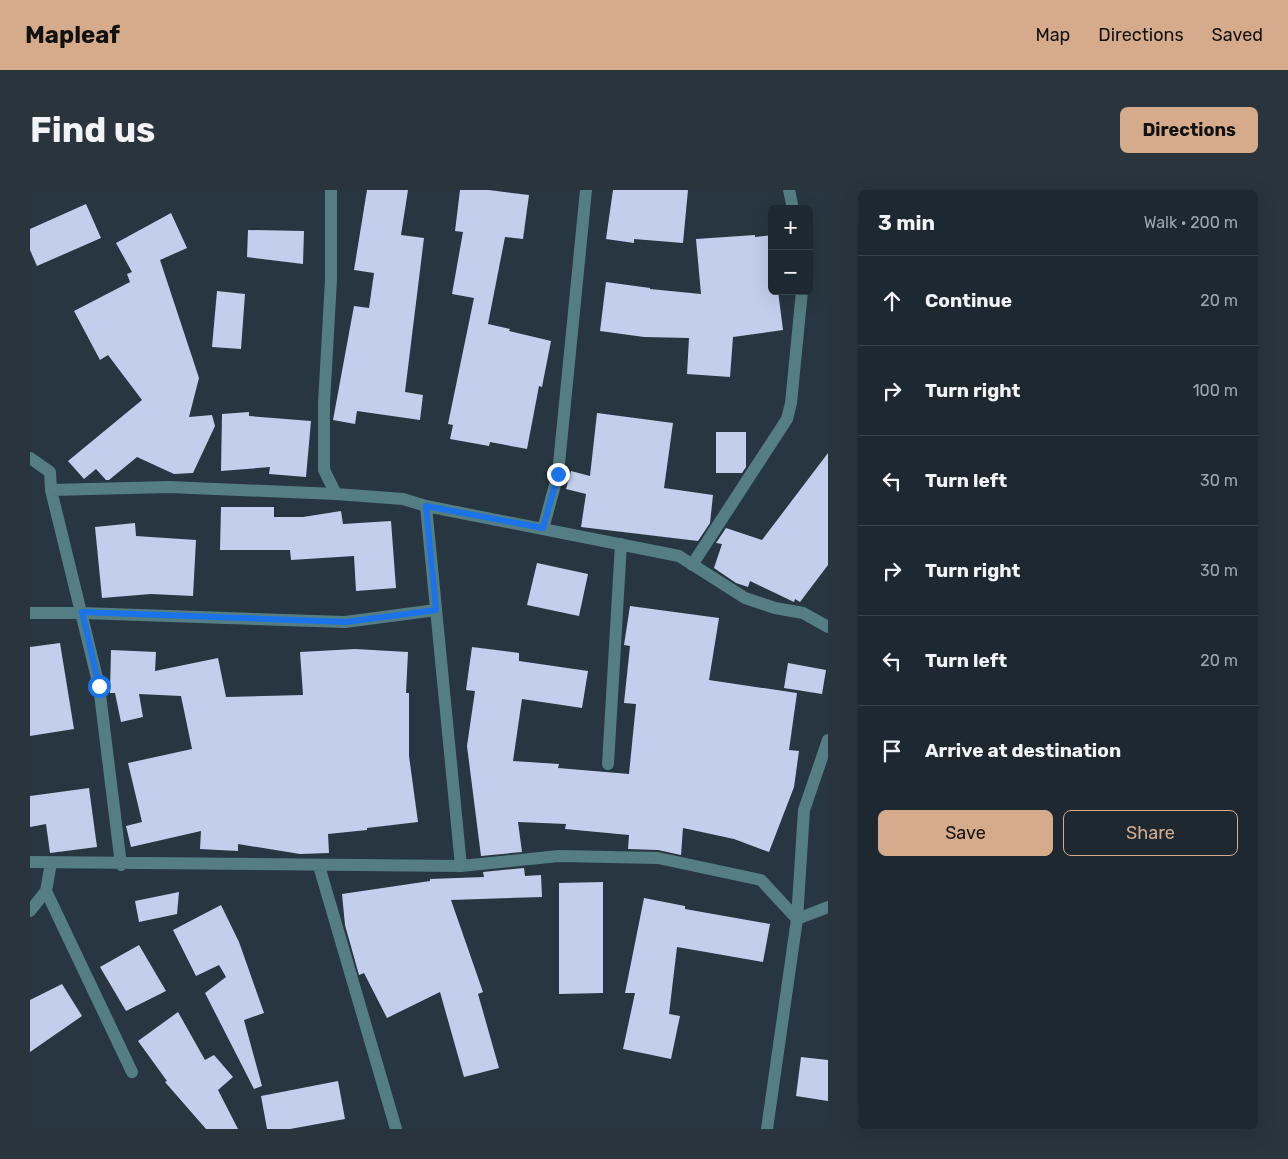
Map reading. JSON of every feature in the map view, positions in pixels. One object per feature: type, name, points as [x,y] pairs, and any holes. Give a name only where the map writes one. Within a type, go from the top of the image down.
[{"type":"street","points":[[331,190],[331,280],[324,403],[324,470],[336,494]]},
{"type":"street","points":[[543,528],[558,474],[586,190]]},
{"type":"street","points":[[789,190],[792,205]]},
{"type":"street","points":[[692,565],[787,418],[791,402],[802,295]]},
{"type":"street","points":[[30,458],[50,472],[51,490],[99,686],[122,865]]},
{"type":"street","points":[[51,490],[169,487],[336,494],[404,500],[679,556],[745,598],[775,608],[803,613],[828,627]]},
{"type":"street","points":[[426,506],[461,866]]},
{"type":"street","points":[[608,764],[621,544]]},
{"type":"street","points":[[30,613],[82,612],[346,622],[436,610]]},
{"type":"street","points":[[768,1129],[797,919],[804,810],[828,740]]},
{"type":"street","points":[[30,862],[122,865],[461,866],[559,856],[658,858],[761,880],[797,919]]},
{"type":"street","points":[[30,911],[46,891],[51,863]]},
{"type":"street","points":[[319,866],[396,1129]]},
{"type":"street","points":[[46,891],[132,1072]]},
{"type":"street","points":[[797,919],[828,907]]},
{"type":"building","points":[[367,190],[408,190],[401,235],[424,238],[405,392],[423,395],[420,420],[357,411],[355,424],[333,420],[354,306],[369,308],[374,273],[354,270]]},
{"type":"building","points":[[460,190],[489,190],[529,195],[523,239],[505,237],[488,324],[551,341],[542,387],[539,386],[527,449],[490,442],[489,446],[450,439],[453,425],[448,424],[474,298],[452,294],[463,232],[455,231]]},
{"type":"building","points":[[613,190],[688,190],[683,243],[634,239],[634,243],[606,239]]},
{"type":"building","points":[[86,204],[101,238],[37,266],[30,250],[30,229]]},
{"type":"building","points":[[171,213],[187,248],[160,260],[199,378],[189,417],[212,415],[215,426],[193,473],[174,474],[137,457],[109,480],[106,480],[96,469],[84,479],[68,461],[142,400],[108,355],[100,360],[74,311],[130,282],[127,274],[132,272],[116,243]]},
{"type":"building","points":[[248,230],[304,231],[303,264],[247,257]]},
{"type":"building","points":[[768,235],[768,295],[779,295],[783,330],[733,337],[730,377],[687,374],[689,338],[644,337],[600,331],[606,282],[701,294],[696,239]]},
{"type":"building","points":[[217,291],[245,294],[241,349],[212,347]]},
{"type":"building","points":[[249,412],[249,416],[311,421],[306,477],[269,474],[270,467],[221,471],[222,414]]},
{"type":"building","points":[[597,413],[673,423],[664,488],[713,495],[710,523],[698,541],[581,527],[586,494],[566,489],[571,471],[590,476]]},
{"type":"building","points":[[716,432],[746,432],[746,467],[742,473],[716,473]]},
{"type":"building","points":[[828,453],[828,565],[800,602],[795,599],[794,602],[750,581],[748,587],[736,583],[714,568],[722,544],[716,543],[726,528],[762,540]]},
{"type":"building","points":[[221,507],[274,507],[274,517],[303,517],[341,511],[343,524],[391,521],[396,588],[356,591],[354,556],[291,560],[290,550],[220,550]]},
{"type":"building","points":[[135,523],[136,536],[196,540],[193,596],[151,594],[102,598],[95,527]]},
{"type":"building","points":[[537,563],[588,574],[579,616],[527,605]]},
{"type":"building","points":[[630,606],[719,618],[709,680],[797,693],[789,750],[799,751],[794,787],[769,852],[734,839],[683,828],[681,855],[658,850],[628,849],[629,835],[565,829],[566,824],[518,822],[522,852],[481,856],[467,746],[475,691],[466,690],[472,647],[519,653],[519,661],[588,671],[582,708],[522,699],[513,761],[559,764],[558,768],[629,774],[636,704],[624,703],[630,646],[624,645]]},
{"type":"building","points":[[60,643],[74,729],[30,736],[30,647]]},
{"type":"building","points":[[355,649],[408,652],[406,693],[409,693],[409,756],[418,822],[328,834],[329,853],[300,854],[238,844],[238,851],[200,849],[201,831],[131,847],[126,826],[142,822],[128,763],[192,749],[181,696],[139,694],[143,717],[121,722],[115,693],[110,693],[111,650],[156,652],[155,671],[218,658],[226,697],[303,695],[300,652]]},
{"type":"building","points":[[788,663],[826,670],[822,694],[784,688]]},
{"type":"building","points":[[89,788],[97,847],[50,853],[46,824],[30,827],[30,796]]},
{"type":"building","points":[[524,868],[525,876],[541,875],[542,897],[451,900],[483,992],[478,994],[499,1068],[464,1077],[440,992],[387,1018],[364,973],[359,975],[345,925],[342,894],[430,881],[430,879],[484,877],[483,872]]},
{"type":"building","points":[[603,882],[603,993],[559,994],[559,883]]},
{"type":"building","points":[[179,892],[177,914],[139,922],[135,901]]},
{"type":"building","points":[[644,898],[685,906],[685,909],[770,924],[763,962],[677,947],[669,1014],[680,1016],[671,1059],[623,1049],[635,993],[625,993]]},
{"type":"building","points":[[221,905],[239,942],[264,1013],[244,1020],[262,1086],[254,1089],[205,993],[226,977],[219,965],[196,976],[173,930]]},
{"type":"building","points":[[139,945],[166,991],[126,1011],[100,967]]},
{"type":"building","points":[[62,984],[82,1016],[30,1052],[30,1000]]},
{"type":"building","points":[[178,1012],[205,1060],[214,1055],[233,1077],[218,1090],[238,1129],[206,1129],[165,1082],[167,1081],[138,1041]]},
{"type":"building","points":[[801,1057],[828,1060],[828,1101],[796,1096]]},
{"type":"building","points":[[338,1081],[345,1119],[290,1129],[267,1129],[261,1096]]},
{"type":"route","points":[[99,686],[82,612],[346,622],[436,610],[426,506],[543,528],[558,474]]}]
